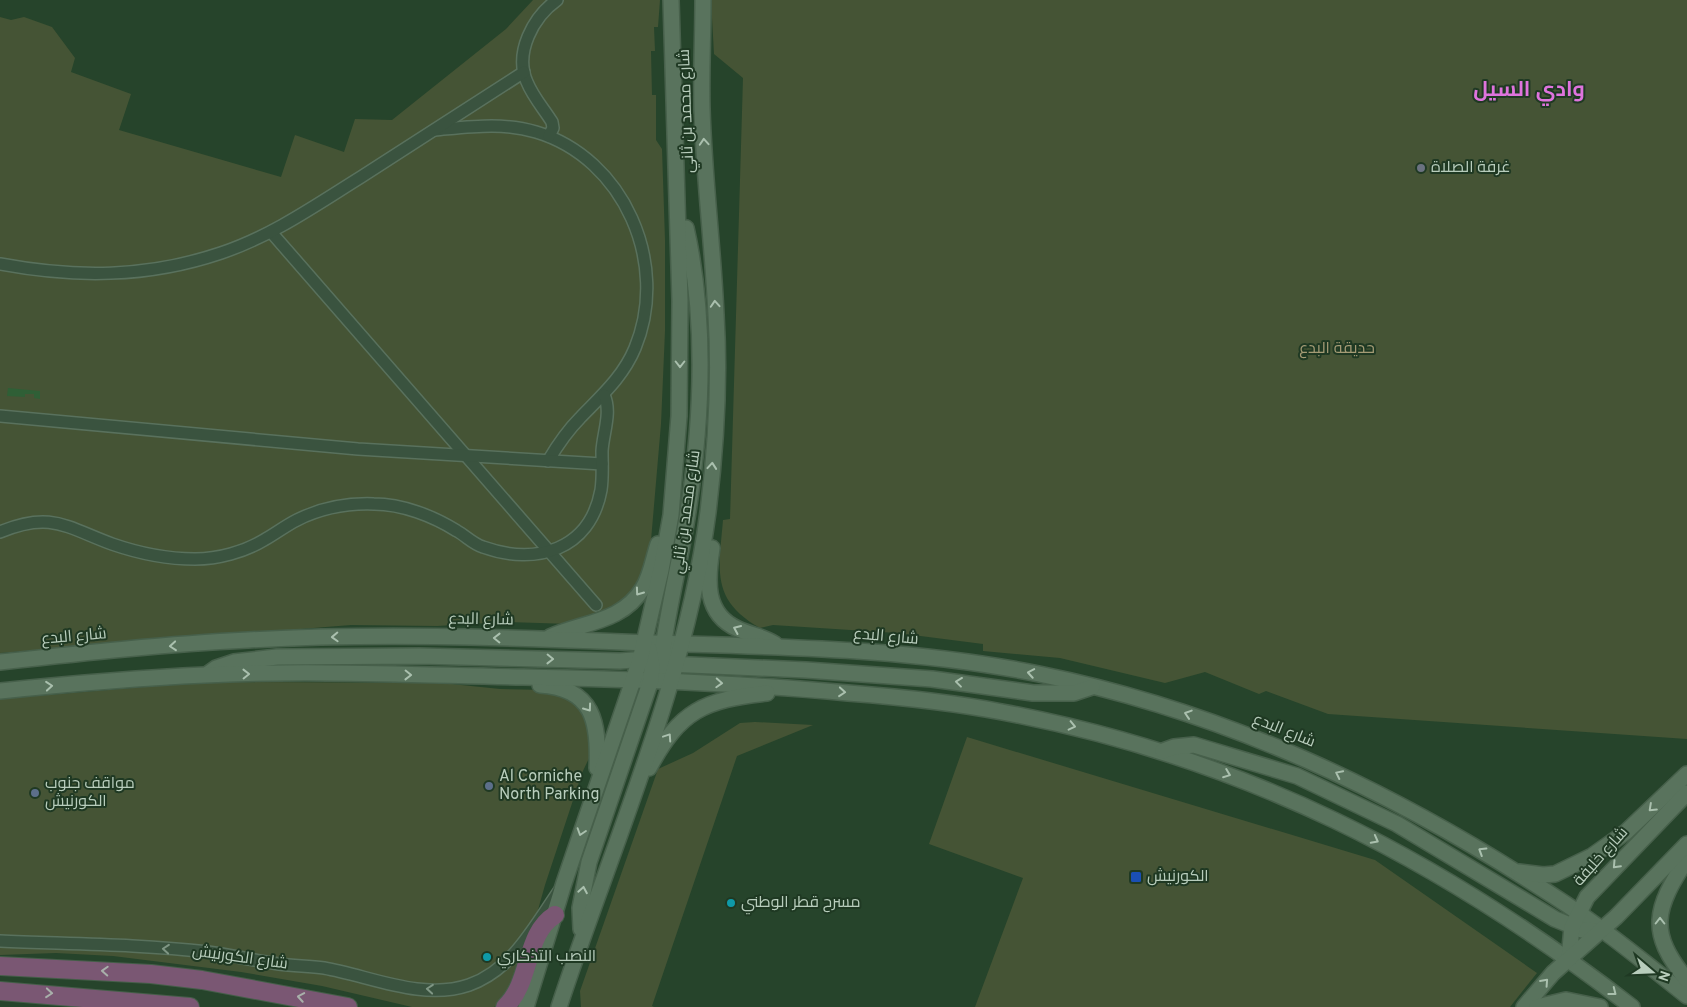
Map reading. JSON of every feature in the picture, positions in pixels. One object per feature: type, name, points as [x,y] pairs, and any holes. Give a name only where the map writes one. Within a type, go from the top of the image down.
[{"type":"highway","points":[[505,1007],[520,985],[539,929],[555,915]]},
{"type":"highway","name":"شارع الكورنيش","points":[[0,966],[168,976],[307,998],[348,1007]]},
{"type":"highway","points":[[0,991],[190,1007]]},
{"type":"main road","name":"شارع محمد بن ثاني","points":[[645,643],[671,515],[680,416],[679,199],[671,0]]},
{"type":"main road","name":"شارع محمد بن ثاني","points":[[680,643],[697,571],[707,514],[713,458],[716,328],[702,109],[703,0]]},
{"type":"main road","points":[[582,938],[580,908],[589,862],[657,661],[687,518],[693,473],[698,401],[697,300],[689,238],[679,199]]},
{"type":"main road","points":[[707,514],[713,541],[708,586],[717,614],[730,625],[770,641],[782,648]]},
{"type":"main road","points":[[546,639],[563,631],[608,618],[633,600],[647,580],[660,540],[671,515]]},
{"type":"main road","name":"شارع البدع","points":[[0,662],[248,640],[368,636],[645,643],[670,681],[794,688],[927,700],[998,711],[1102,734],[1163,751],[1266,788],[1352,827],[1458,887],[1569,959],[1632,1007]]},
{"type":"main road","name":"شارع البدع","points":[[0,691],[207,675],[478,676],[633,680],[680,643],[935,659],[1038,674],[1093,686],[1189,714],[1304,757],[1450,831],[1511,870],[1575,920]]},
{"type":"main road","points":[[207,675],[216,668],[234,662],[277,657],[419,656],[657,661],[932,679],[1033,693],[1074,693],[1093,686]]},
{"type":"main road","points":[[478,676],[509,684],[553,687],[572,693],[582,700],[590,710],[598,731],[597,785]]},
{"type":"main road","points":[[526,1007],[564,883],[633,680]]},
{"type":"main road","points":[[560,1007],[582,938],[634,794],[670,681]]},
{"type":"main road","points":[[634,794],[664,742],[688,715],[708,704],[794,688]]},
{"type":"main road","points":[[1163,751],[1174,747],[1194,746],[1297,776],[1397,824],[1542,911],[1575,920],[1601,931],[1687,996]]},
{"type":"main road","points":[[1511,870],[1533,875],[1555,874],[1592,856],[1626,832],[1687,774]]},
{"type":"main road","name":"شارع خليفة","points":[[1569,959],[1575,920],[1587,897],[1687,793]]},
{"type":"main road","points":[[1524,1007],[1553,973],[1601,931],[1687,844]]},
{"type":"main road","points":[[1687,859],[1665,896],[1660,925],[1666,951],[1687,980]]},
{"type":"main road","points":[[568,1007],[571,972]]},
{"type":"main road","points":[[1537,1007],[1566,1000],[1600,1007]]},
{"type":"street","points":[[549,136],[553,128],[552,122],[529,88],[524,72],[523,56],[529,34],[541,15],[558,0]]},
{"type":"street","points":[[0,264],[70,274],[142,270],[221,253],[272,232],[524,72]]},
{"type":"street","points":[[433,130],[494,126],[522,128],[549,136],[583,156],[611,184],[630,214],[642,248],[647,290],[641,332],[624,371],[604,395],[573,426],[548,461]]},
{"type":"street","points":[[272,232],[596,605]]},
{"type":"street","points":[[0,532],[29,522],[55,522],[131,550],[180,558],[209,558],[250,547],[295,521],[319,511],[347,505],[375,504],[394,506],[425,515],[456,530],[478,545],[496,551],[511,553],[549,552],[567,545],[590,519],[599,498],[608,411],[604,395]]},
{"type":"street","points":[[0,416],[358,449],[602,464]]},
{"type":"street","name":"شارع الكورنيش","points":[[0,941],[112,945],[209,952],[267,962],[323,968],[432,990],[455,988],[492,974],[511,958],[564,883]]},
{"type":"green space","points":[[533,0],[660,0],[658,27],[654,27],[655,51],[651,51],[652,95],[656,95],[656,140],[662,149],[665,331],[661,424],[650,552],[640,582],[619,607],[570,624],[504,622],[437,626],[351,625],[0,653],[0,17],[11,20],[24,17],[52,27],[75,58],[71,72],[131,94],[119,130],[281,177],[295,135],[344,152],[355,119],[392,120],[506,29]]},
{"type":"green space","name":"حديقة البدع","points":[[711,0],[1687,0],[1687,739],[1328,714],[1266,691],[1259,694],[1205,672],[1165,683],[1060,658],[983,651],[983,644],[897,633],[773,625],[760,628],[744,617],[725,594],[721,582],[720,568],[723,520],[730,519],[743,78],[714,54]]},
{"type":"green space","points":[[228,682],[442,683],[500,689],[546,690],[558,692],[587,712],[591,754],[582,773],[545,885],[523,963],[518,975],[499,1004],[494,1007],[412,1007],[322,986],[241,972],[113,956],[56,953],[0,955],[0,699]]},
{"type":"green space","points":[[740,723],[813,725],[737,756],[652,1006],[654,1007],[581,1007],[580,991],[658,769],[693,753]]},
{"type":"green space","points":[[967,737],[1375,860],[1537,973],[1510,1007],[975,1007],[1023,878],[929,844]]},
{"type":"shaded area","points":[[8,388],[40,391],[40,399],[34,398],[34,394],[25,394],[25,397],[7,396]]},
{"type":"place","name":"غرفة الصلاة","points":[[1421,168]]},
{"type":"place","name":"Al Corniche North Parking","points":[[489,786]]},
{"type":"place","name":"مواقف جنوب الكورنيش","points":[[35,793]]},
{"type":"place","name":"الكورنيش","points":[[1136,877]]},
{"type":"place","name":"مسرح قطر الوطني","points":[[731,903]]},
{"type":"place","name":"النصب التذكاري","points":[[487,957]]},
{"type":"district","name":"وادي السيل","points":[[1529,90]]}]
